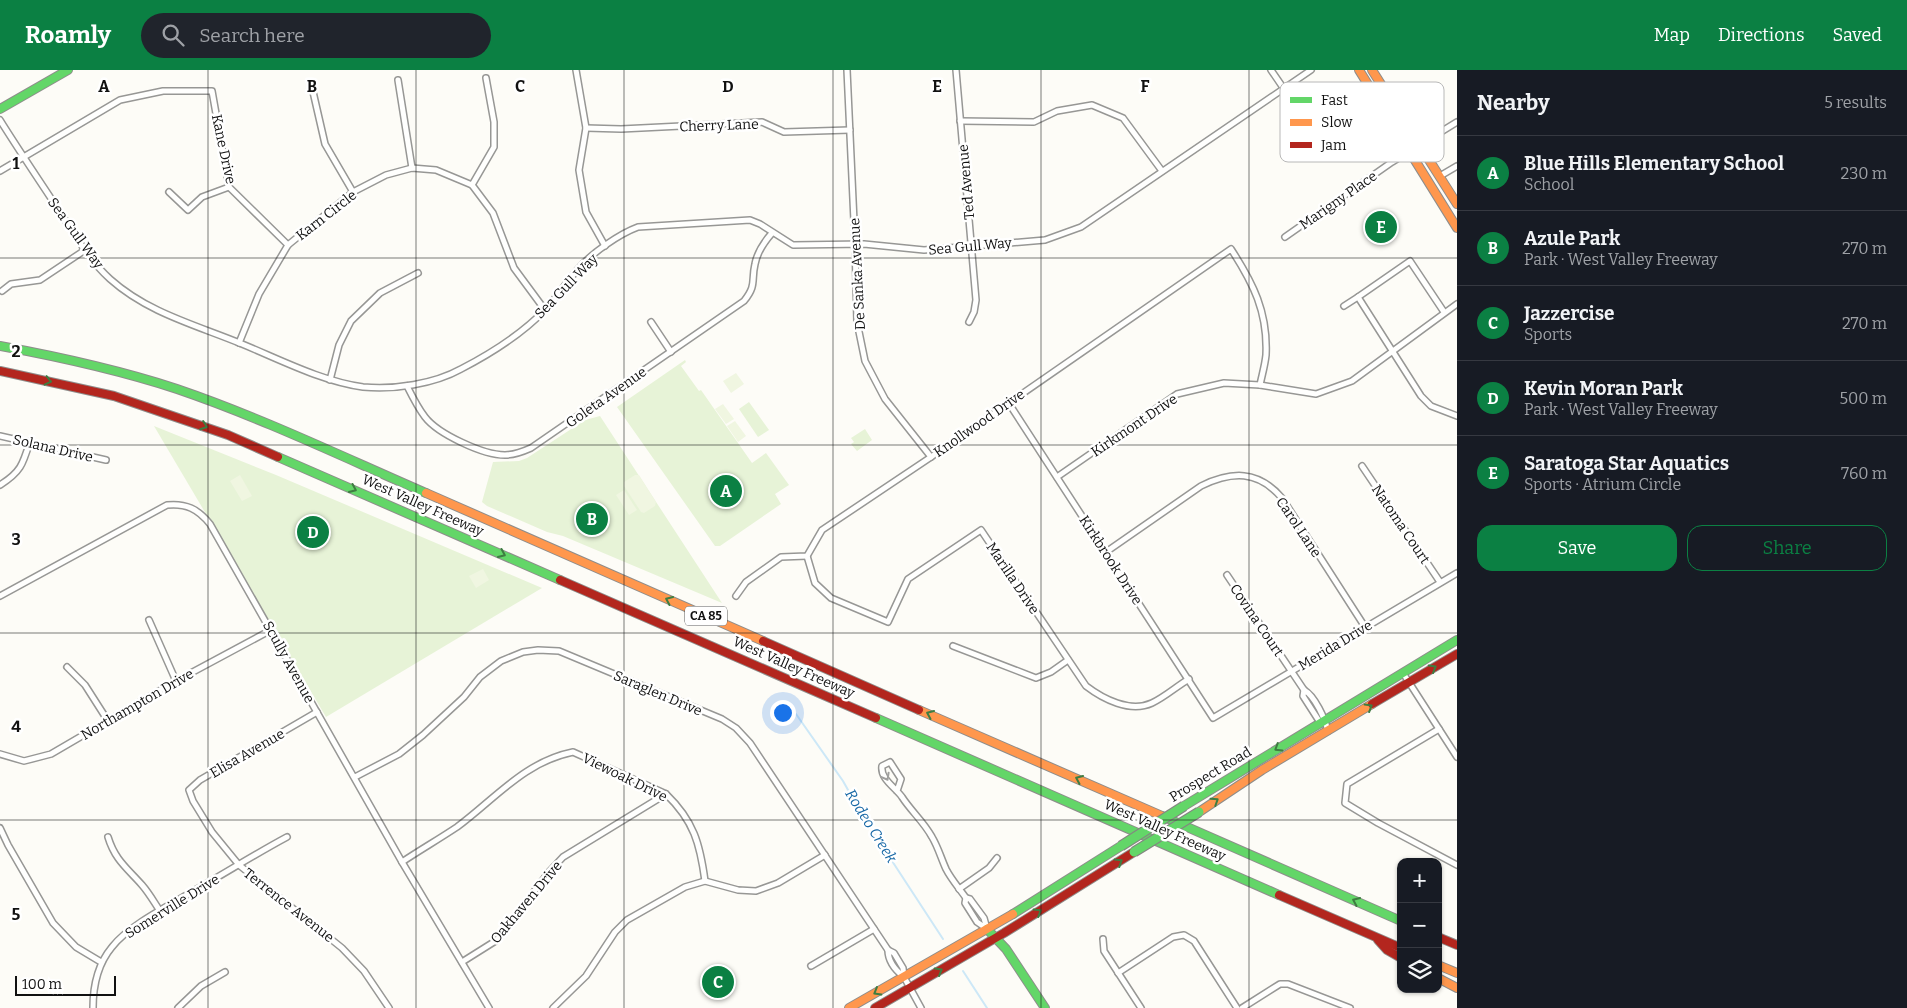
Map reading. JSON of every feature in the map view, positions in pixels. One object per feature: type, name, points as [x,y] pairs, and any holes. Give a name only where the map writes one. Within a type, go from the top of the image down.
[{"type":"main road","points":[[0,109],[68,70]]},
{"type":"main road","points":[[1359,70],[1366,82]]},
{"type":"main road","points":[[1372,70],[1380,82]]},
{"type":"main road","points":[[1416,162],[1457,228]]},
{"type":"main road","points":[[1431,162],[1457,204]]},
{"type":"main road","name":"West Valley Freeway","points":[[0,346],[90,364],[148,380],[199,396],[269,424],[1397,919]]},
{"type":"main road","name":"West Valley Freeway","points":[[0,371],[114,396],[228,435],[1397,946]]},
{"type":"main road","name":"Prospect Road","points":[[849,1008],[987,929],[1322,721],[1457,640]]},
{"type":"main road","name":"Prospect Road","points":[[875,1008],[996,938],[1262,770],[1457,654]]},
{"type":"main road","points":[[987,929],[1006,949],[1045,1008]]},
{"type":"main road","points":[[1376,937],[1387,950],[1397,956]]},
{"type":"main road","points":[[1442,939],[1457,945]]},
{"type":"main road","points":[[1442,967],[1457,973]]},
{"type":"main road","points":[[1442,980],[1457,988]]},
{"type":"street","points":[[576,70],[586,128],[579,170],[586,212],[605,246]]},
{"type":"street","name":"De Sanka Avenue","points":[[847,70],[857,322],[865,361],[885,398],[931,457]]},
{"type":"street","name":"Ted Avenue","points":[[956,70],[976,300],[974,312],[968,322]]},
{"type":"street","points":[[1271,70],[1280,83]]},
{"type":"street","name":"Sea Gull Way","points":[[1294,82],[1311,70]]},
{"type":"street","points":[[472,186],[494,147],[494,122],[486,78]]},
{"type":"street","points":[[398,80],[412,168]]},
{"type":"street","points":[[311,83],[325,144],[353,192]]},
{"type":"street","name":"Kane Drive","points":[[24,157],[120,100],[163,91],[212,90],[229,187],[288,245]]},
{"type":"street","name":"Sea Gull Way","points":[[0,120],[84,250],[109,278],[137,300],[169,316],[330,380],[364,387],[407,386],[459,371],[524,328],[545,310],[580,267],[605,246],[630,230],[652,225],[750,220],[760,224],[793,245],[855,243],[924,250],[1045,240],[1081,227],[1280,92]]},
{"type":"street","points":[[960,121],[1034,122],[1057,110],[1092,105],[1122,118],[1162,171]]},
{"type":"street","name":"Cherry Lane","points":[[586,128],[621,130],[762,122],[784,132],[850,130]]},
{"type":"street","name":"Marigny Place","points":[[1444,130],[1457,122]]},
{"type":"street","points":[[0,171],[24,157]]},
{"type":"street","name":"Marigny Place","points":[[1285,237],[1392,162]]},
{"type":"street","points":[[1440,176],[1457,166]]},
{"type":"street","name":"Karn Circle","points":[[239,343],[259,294],[288,245],[353,192],[386,175],[412,168],[436,170],[472,186],[494,213],[514,268],[545,310]]},
{"type":"street","points":[[169,192],[188,210],[202,197],[229,187]]},
{"type":"street","name":"Goleta Avenue","points":[[407,386],[426,418],[442,431],[463,443],[488,453],[517,454],[540,442],[744,301],[752,290],[755,263],[765,241],[772,232]]},
{"type":"street","name":"Knollwood Drive","points":[[807,556],[822,530],[931,457],[1231,248],[1252,283],[1263,316],[1266,355],[1260,385]]},
{"type":"street","points":[[2,291],[11,284],[40,280],[84,250]]},
{"type":"street","points":[[1344,306],[1410,261],[1444,312]]},
{"type":"street","points":[[330,380],[339,345],[351,321],[380,293],[418,273]]},
{"type":"street","points":[[1358,297],[1421,396],[1431,406],[1457,416]]},
{"type":"street","name":"Kirkmont Drive","points":[[1057,477],[1177,394],[1224,383],[1260,385],[1316,394],[1352,381],[1457,304]]},
{"type":"street","points":[[651,322],[671,352]]},
{"type":"street","name":"Kirkbrook Drive","points":[[1008,402],[1213,718]]},
{"type":"street","name":"Solana Drive","points":[[0,436],[30,441],[106,460]]},
{"type":"street","points":[[0,485],[14,476],[23,465],[30,441]]},
{"type":"street","name":"Natoma Court","points":[[1362,466],[1440,582]]},
{"type":"street","name":"Carol Lane","points":[[1106,552],[1208,483],[1229,476],[1243,475],[1256,478],[1275,490],[1282,498],[1365,627]]},
{"type":"street","name":"Scully Avenue","points":[[0,596],[166,505],[178,504],[189,506],[201,513],[210,524],[355,776],[402,862],[490,1008]]},
{"type":"street","name":"Marilla Drive","points":[[807,556],[815,583],[830,598],[888,622],[908,579],[981,530],[1068,660],[1090,689],[1106,699],[1136,706],[1151,703],[1189,679]]},
{"type":"street","points":[[736,596],[746,582],[781,558],[807,556]]},
{"type":"street","name":"Merida Drive","points":[[1213,718],[1457,572]]},
{"type":"street","name":"Covina Court","points":[[1227,575],[1304,690],[1309,693],[1328,731]]},
{"type":"street","points":[[149,620],[176,681]]},
{"type":"street","name":"Northampton Drive","points":[[0,754],[24,761],[51,754],[176,681],[271,630]]},
{"type":"street","points":[[953,646],[1036,678],[1051,672],[1068,660]]},
{"type":"street","name":"Saraglen Drive","points":[[355,776],[399,754],[423,735],[464,697],[480,677],[501,661],[523,652],[538,650],[559,651],[722,719],[736,728],[750,743],[874,930],[904,968],[904,977],[921,1008]]},
{"type":"street","points":[[67,668],[85,685],[108,721]]},
{"type":"street","points":[[1403,672],[1457,757]]},
{"type":"street","name":"Elisa Avenue","points":[[192,801],[189,790],[200,780],[317,712]]},
{"type":"street","points":[[1439,729],[1347,784],[1345,803],[1378,823],[1457,865]]},
{"type":"street","name":"Viewoak Drive","points":[[402,862],[457,827],[514,780],[558,755],[573,752],[666,794],[678,806],[697,836],[706,881]]},
{"type":"street","points":[[897,790],[901,778],[890,762],[886,763],[882,766],[882,773],[933,838],[947,870],[959,889],[966,898],[970,899],[984,918],[987,929]]},
{"type":"street","name":"Oakhaven Drive","points":[[462,962],[497,940],[549,872],[563,857],[666,794]]},
{"type":"street","name":"Terrence Avenue","points":[[192,801],[212,832],[239,865],[342,948],[364,971],[389,1008]]},
{"type":"street","points":[[0,828],[53,923],[76,947],[101,962]]},
{"type":"street","points":[[108,837],[111,848],[120,863],[142,885],[160,911]]},
{"type":"street","name":"Somerville Drive","points":[[93,1008],[94,987],[101,962],[122,936],[160,911],[287,837]]},
{"type":"street","points":[[553,1008],[586,976],[615,932],[627,920],[685,887],[706,881],[738,890],[756,892],[778,884],[825,856]]},
{"type":"street","points":[[959,889],[989,868],[997,858]]},
{"type":"street","points":[[811,966],[874,930]]},
{"type":"street","points":[[1118,972],[1173,937],[1184,934],[1194,941],[1237,1008]]},
{"type":"street","points":[[1102,939],[1104,951],[1141,1008]]},
{"type":"street","points":[[178,1008],[201,986],[225,972]]},
{"type":"street","points":[[1242,1008],[1280,984],[1288,984],[1350,1008]]},
{"type":"green space","points":[[685,360],[686,362],[681,366],[699,391],[701,390],[752,463],[766,453],[789,485],[775,494],[781,504],[720,546],[715,546],[617,407]]},
{"type":"green space","points":[[736,373],[744,384],[731,393],[723,381]]},
{"type":"green space","points":[[749,402],[769,430],[758,437],[739,409]]},
{"type":"green space","points":[[723,404],[734,419],[726,424],[715,409]]},
{"type":"green space","points":[[600,416],[722,603],[563,536],[547,532],[487,506],[482,502],[493,462],[519,461],[527,458],[585,420]]},
{"type":"green space","points":[[735,421],[746,436],[738,442],[727,426]]},
{"type":"green space","points":[[154,426],[276,475],[542,588],[326,717]]},
{"type":"green space","points":[[865,429],[872,440],[857,451],[851,444],[854,442],[851,438]]},
{"type":"green space","points":[[240,475],[252,496],[242,501],[230,481]]},
{"type":"green space","points":[[635,475],[639,475],[656,502],[655,506],[644,513],[641,512],[624,486],[624,482]]},
{"type":"green space","points":[[624,490],[637,510],[629,515],[616,495]]},
{"type":"green space","points":[[483,569],[489,580],[476,588],[469,576]]},
{"type":"waterway","name":"Rodeo Creek","points":[[796,714],[843,781],[862,815],[943,939]]},
{"type":"waterway","name":"Rodeo Creek","points":[[963,971],[987,1008]]},
{"type":"traffic: fast","points":[[0,109],[68,70]]},
{"type":"traffic: fast","points":[[0,346],[89,364],[209,400],[426,493]]},
{"type":"traffic: fast","points":[[278,457],[560,580]]},
{"type":"traffic: fast","points":[[1184,806],[1457,640]]},
{"type":"traffic: fast","points":[[876,718],[1279,895]]},
{"type":"traffic: fast","points":[[1121,846],[1184,806]]},
{"type":"traffic: fast","points":[[1134,852],[1199,812]]},
{"type":"traffic: fast","points":[[1162,816],[1397,919]]},
{"type":"traffic: fast","points":[[1013,914],[1121,846]]},
{"type":"traffic: fast","points":[[987,929],[1006,949],[1045,1008]]},
{"type":"traffic: slow","points":[[1359,70],[1366,82]]},
{"type":"traffic: slow","points":[[1372,70],[1380,82]]},
{"type":"traffic: slow","points":[[1416,162],[1457,228]]},
{"type":"traffic: slow","points":[[1430,162],[1457,204]]},
{"type":"traffic: slow","points":[[426,493],[763,641]]},
{"type":"traffic: slow","points":[[1199,812],[1262,770],[1372,704]]},
{"type":"traffic: slow","points":[[919,710],[1162,816]]},
{"type":"traffic: slow","points":[[849,1008],[1013,914]]},
{"type":"traffic: slow","points":[[1442,967],[1457,973]]},
{"type":"traffic: slow","points":[[1442,980],[1457,988]]},
{"type":"traffic: jam","points":[[0,371],[114,396],[228,435],[278,457]]},
{"type":"traffic: jam","points":[[560,580],[876,718]]},
{"type":"traffic: jam","points":[[763,641],[919,710]]},
{"type":"traffic: jam","points":[[1372,704],[1457,654]]},
{"type":"traffic: jam","points":[[875,1008],[1004,933],[1134,852]]},
{"type":"traffic: jam","points":[[1279,895],[1397,946]]},
{"type":"traffic: jam","points":[[1442,939],[1457,945]]},
{"type":"traffic: jam","points":[[1378,940],[1387,950],[1397,956]]},
{"type":"place","name":"Saratoga Star Aquatics","points":[[1381,227]]},
{"type":"place","name":"Blue Hills Elementary School","points":[[726,491]]},
{"type":"place","name":"Azule Park","points":[[592,519]]},
{"type":"place","name":"Kevin Moran Park","points":[[313,532]]},
{"type":"place","name":"Jazzercise","points":[[718,982]]}]
